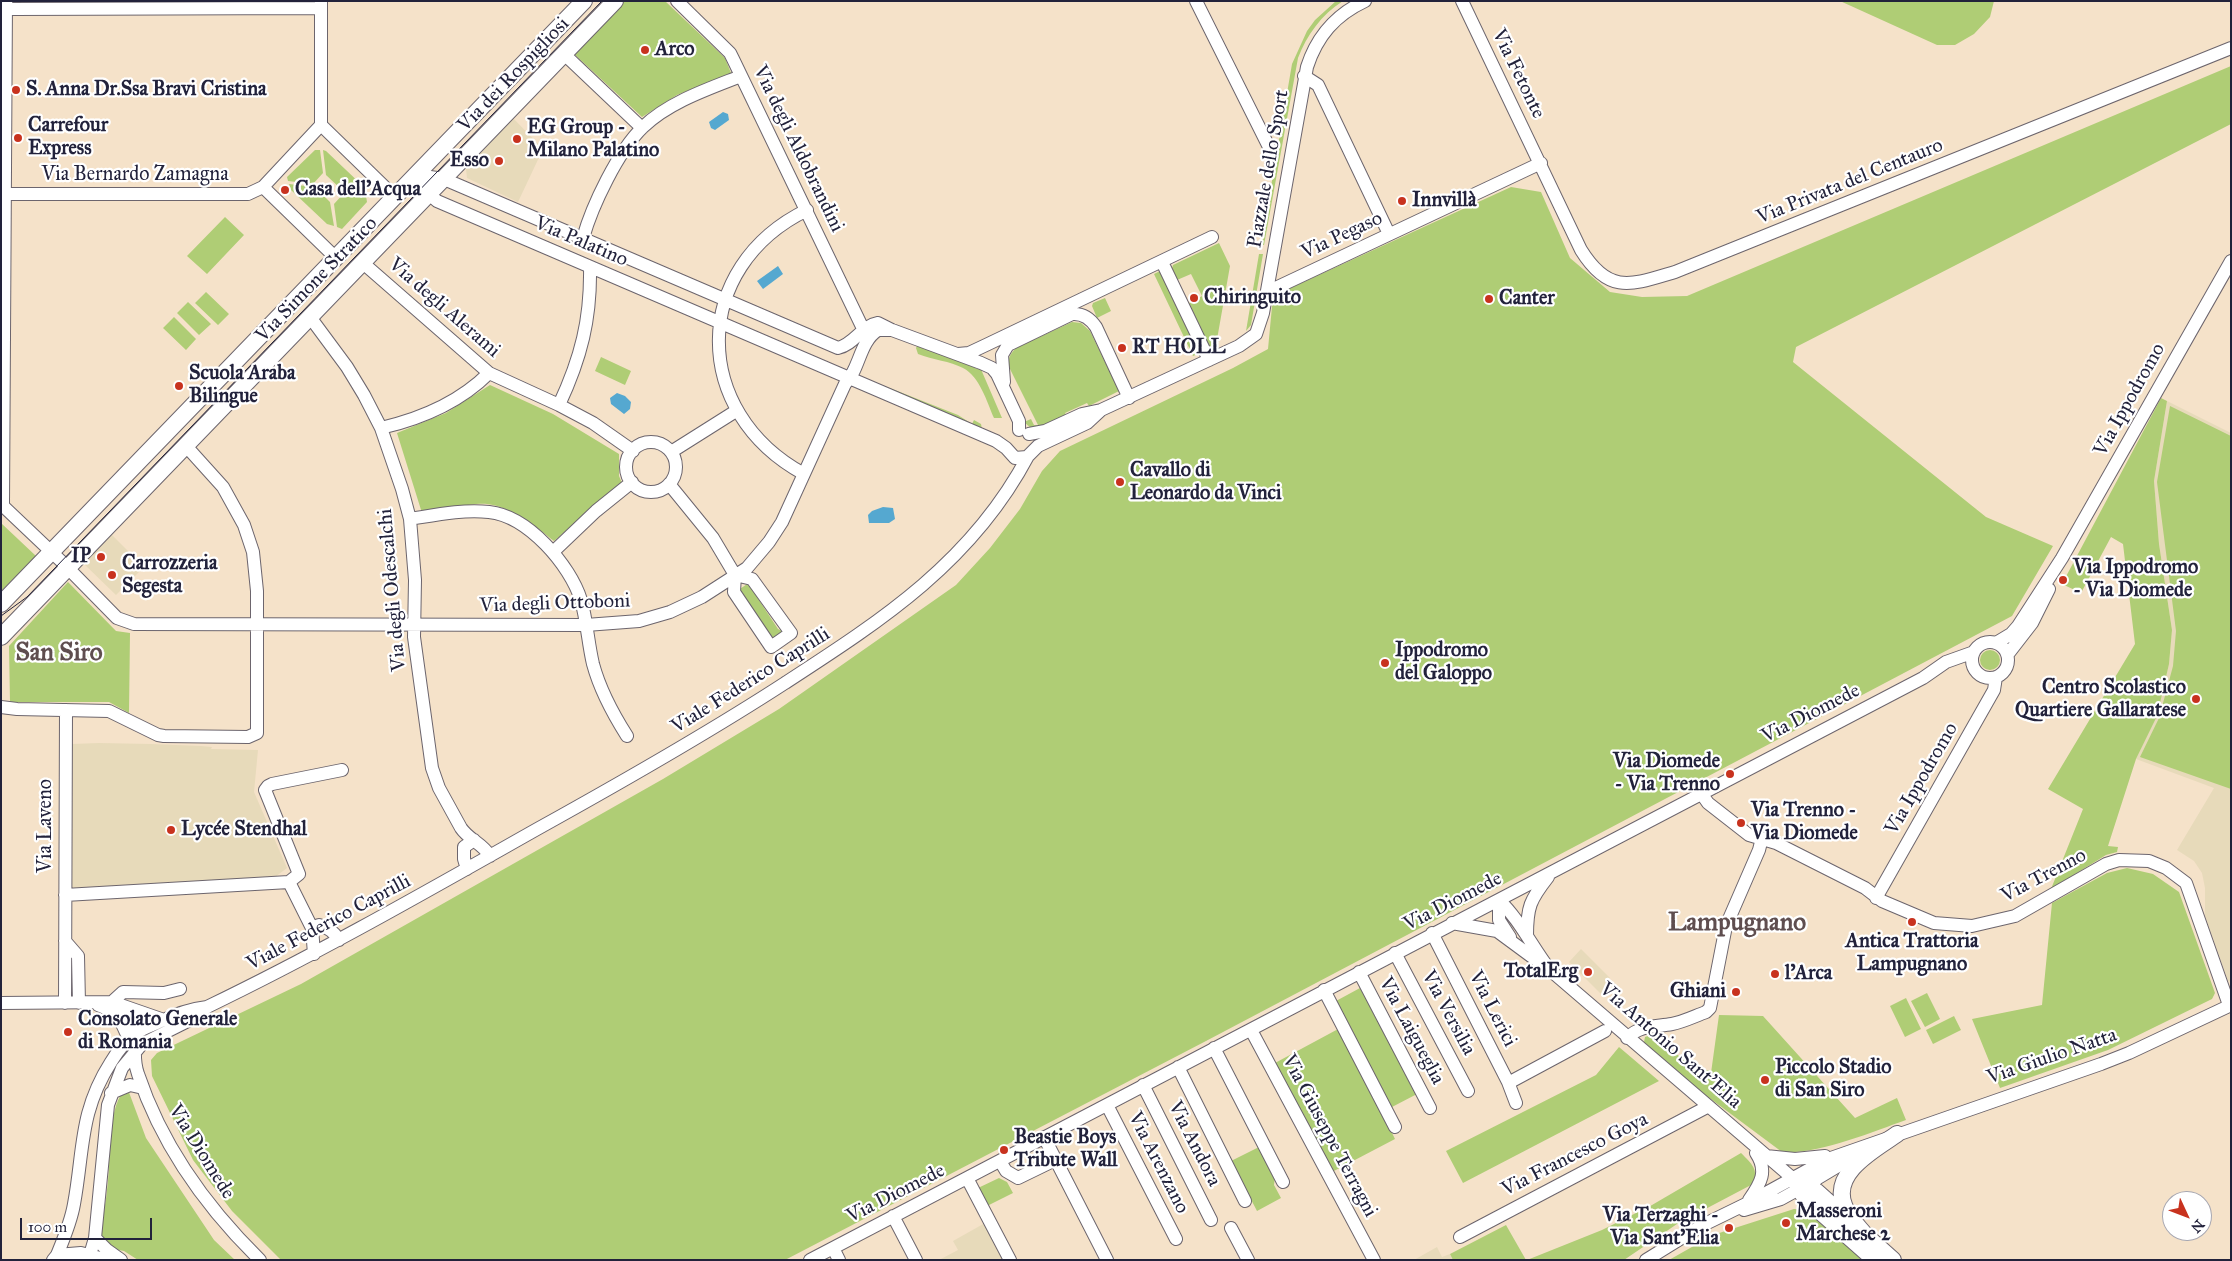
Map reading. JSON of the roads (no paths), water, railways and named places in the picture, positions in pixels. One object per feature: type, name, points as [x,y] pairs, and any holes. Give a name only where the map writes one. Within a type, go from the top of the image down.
[{"type":"main road","name":"Via dei Rospigliosi","points":[[395,197],[584,1]]},
{"type":"main road","name":"Via dei Rospigliosi","points":[[429,194],[615,1]]},
{"type":"main road","name":"Via Simone Stratico","points":[[1,637],[429,194]]},
{"type":"main road","name":"Via Simone Stratico","points":[[1,604],[395,197]]},
{"type":"main road","points":[[1866,1236],[1844,1207],[1841,1189],[1847,1176],[1856,1165],[1890,1137]]},
{"type":"main road","name":"Via Antonio Sant'Elia","points":[[1800,1186],[1817,1192],[1893,1260]]},
{"type":"main road","name":"Via Antonio Sant'Elia","points":[[1800,1186],[1807,1200],[1875,1260]]},
{"type":"street","name":"Via degli Aldobrandini","points":[[677,1],[730,53],[866,334]]},
{"type":"street","points":[[1196,1],[1272,153]]},
{"type":"street","points":[[1304,76],[1313,49],[1323,33],[1340,15],[1364,1]]},
{"type":"street","name":"Via Fetonte","points":[[1462,1],[1541,163]]},
{"type":"street","points":[[5,4],[13,9],[321,4],[321,125],[263,187],[336,258]]},
{"type":"street","points":[[5,4],[2,504],[68,568]]},
{"type":"street","name":"Via Privata del Centauro","points":[[1541,163],[1550,190],[1588,262],[1596,271],[1612,282],[1623,285],[1638,283],[1675,272],[1806,221],[2231,48]]},
{"type":"street","points":[[564,54],[642,128]]},
{"type":"street","points":[[583,238],[603,188],[622,155],[642,128],[659,115],[683,101],[741,76]]},
{"type":"street","name":"Piazzale dello Sport","points":[[1024,432],[1045,431],[1082,414],[1101,410],[1244,344],[1256,334],[1261,324],[1267,292],[1304,76],[1318,85],[1389,234]]},
{"type":"street","points":[[321,125],[395,197]]},
{"type":"street","name":"Via Pegaso","points":[[1267,292],[1541,163]]},
{"type":"street","points":[[416,175],[444,179]]},
{"type":"street","points":[[416,175],[429,194]]},
{"type":"street","name":"Via Palatino","points":[[444,179],[838,348],[850,344],[866,334]]},
{"type":"street","name":"Via Bernardo Zamagna","points":[[3,192],[248,194],[263,187]]},
{"type":"street","name":"Via Palatino","points":[[429,194],[437,201],[834,372],[852,373]]},
{"type":"street","points":[[804,474],[768,449],[751,432],[736,411],[724,384],[720,365],[719,322],[725,300],[743,264],[756,248],[776,230],[807,210]]},
{"type":"street","points":[[958,354],[969,353],[978,349],[1212,237]]},
{"type":"street","name":"Via Ippodromo","points":[[1996,643],[2005,638],[2018,626],[2062,558],[2231,261]]},
{"type":"street","name":"Via degli Alerami","points":[[363,262],[489,374],[559,405],[593,423],[633,451]]},
{"type":"street","points":[[1162,262],[1209,360]]},
{"type":"street","points":[[559,405],[574,373],[584,340],[589,308],[590,267]]},
{"type":"street","points":[[1004,389],[1002,354],[1008,345],[1072,314],[1078,314],[1088,318],[1096,327],[1129,398]]},
{"type":"street","name":"Via degli Odescalchi","points":[[310,318],[347,367],[381,428],[402,489],[410,519],[415,580],[414,637],[432,768],[439,788],[461,828],[465,834],[474,840]]},
{"type":"street","points":[[878,330],[892,330],[992,368],[1024,432],[1034,441],[1030,453],[1020,459],[1008,452],[996,441],[852,373],[866,334],[878,330]]},
{"type":"street","name":"Via degli Ottoboni","points":[[68,568],[117,618],[134,624],[586,625],[639,621],[670,612],[702,597],[747,568],[769,542],[782,522],[845,384],[852,373]]},
{"type":"street","points":[[381,428],[445,405],[474,387],[489,374]]},
{"type":"street","name":"Piazzale dello Sport","points":[[1030,453],[1038,446],[1087,423],[1101,410]]},
{"type":"street","points":[[671,452],[736,411]]},
{"type":"street","points":[[1008,452],[1008,436],[1024,432]]},
{"type":"street","points":[[650,442],[662,444],[671,452],[676,468],[669,484],[660,490],[649,491],[638,488],[632,482],[627,466],[633,451],[642,444],[650,442]]},
{"type":"street","points":[[1,706],[17,709],[109,710],[158,735],[164,736],[248,736],[257,733],[257,572],[244,525],[223,487],[186,446]]},
{"type":"street","name":"Viale Federico Caprilli","points":[[1002,498],[1008,480],[1008,452]]},
{"type":"street","name":"Viale Federico Caprilli","points":[[133,1041],[149,1040],[196,1017],[207,1007],[314,954],[490,856],[710,730],[871,625],[940,572],[1002,498],[1030,453]]},
{"type":"street","points":[[553,552],[596,511],[632,482]]},
{"type":"street","points":[[669,484],[713,538],[735,575],[734,592],[771,647],[791,633],[752,579],[735,575]]},
{"type":"street","points":[[410,519],[441,514],[491,512],[531,531],[553,552],[575,583],[581,602],[593,664],[602,691],[627,736]]},
{"type":"street","name":"Via Ippodromo","points":[[2008,654],[2025,634],[2043,605],[2062,558]]},
{"type":"street","points":[[1983,643],[1996,643],[2003,647],[2008,654],[2006,669],[1996,677],[1982,676],[1973,666],[1974,652],[1983,643]]},
{"type":"street","name":"Via Diomede","points":[[810,1260],[1251,1030],[1432,933],[1552,873],[1923,678],[1946,662],[1974,652]]},
{"type":"street","name":"Via Diomede","points":[[1923,678],[1961,665],[1973,666]]},
{"type":"street","name":"Via Ippodromo","points":[[1876,898],[1994,690],[1996,677]]},
{"type":"street","name":"Via Laveno","points":[[65,1003],[66,710]]},
{"type":"street","points":[[65,895],[289,882],[299,874],[265,790],[272,784],[342,770]]},
{"type":"street","name":"Via Trenno","points":[[1701,793],[1708,804],[1749,835],[1776,843],[1865,888],[1876,898],[1904,912],[1934,923],[1978,926],[2020,914],[2110,862],[2125,859],[2148,860],[2166,868],[2186,883],[2230,1005]]},
{"type":"street","points":[[1627,1038],[1633,1032],[1644,1027],[1673,1024],[1706,1012],[1710,1008],[1724,931],[1759,850],[1762,838]]},
{"type":"street","points":[[467,868],[464,847],[474,840],[485,848],[490,856]]},
{"type":"street","points":[[1522,942],[1528,908],[1536,893],[1552,873]]},
{"type":"street","points":[[289,882],[312,928],[314,954]]},
{"type":"street","points":[[1499,900],[1500,920],[1522,942]]},
{"type":"street","name":"Via Antonio Sant'Elia","points":[[1452,923],[1497,931],[1522,942],[1550,970],[1627,1038],[1800,1186]]},
{"type":"street","points":[[312,928],[319,925],[327,927],[333,931],[339,940]]},
{"type":"street","name":"Via Lerici","points":[[1432,933],[1508,1082],[1516,1103]]},
{"type":"street","points":[[65,941],[78,956],[79,1003]]},
{"type":"street","name":"Via Versilia","points":[[1395,953],[1468,1091]]},
{"type":"street","name":"Via Laigueglia","points":[[1359,972],[1430,1108]]},
{"type":"street","points":[[116,1003],[123,992],[164,993],[180,989]]},
{"type":"street","points":[[1324,990],[1395,1127]]},
{"type":"street","points":[[1,1003],[116,1003],[164,1020]]},
{"type":"street","points":[[116,1003],[135,1023],[133,1041]]},
{"type":"street","points":[[94,1004],[113,1011],[125,1026],[133,1041]]},
{"type":"street","name":"Via Giulio Natta","points":[[1764,1156],[1795,1159],[1842,1153],[2129,1053],[2230,1005]]},
{"type":"street","name":"Viale Federico Caprilli","points":[[55,1257],[68,1228],[74,1204],[84,1126],[105,1072],[133,1041],[164,1020],[195,1008],[207,1007]]},
{"type":"street","name":"Via Giuseppe Terragni","points":[[1251,1030],[1374,1260]]},
{"type":"street","points":[[1512,1081],[1605,1031]]},
{"type":"street","name":"Viale Federico Caprilli","points":[[90,1255],[95,1238],[106,1121],[111,1093],[133,1041]]},
{"type":"street","name":"Via Diomede","points":[[133,1041],[137,1072],[170,1145],[192,1180],[221,1219],[260,1260]]},
{"type":"street","points":[[1214,1048],[1283,1182]]},
{"type":"street","points":[[1178,1067],[1246,1201]]},
{"type":"street","points":[[111,1093],[130,1085],[143,1088]]},
{"type":"street","name":"Via Andora","points":[[1143,1086],[1211,1220]]},
{"type":"street","name":"Via Arenzano","points":[[1107,1105],[1176,1239]]},
{"type":"street","name":"Via Francesco Goya","points":[[1460,1237],[1708,1107]]},
{"type":"street","points":[[1044,1137],[1107,1260]]},
{"type":"street","name":"Via Giulio Natta","points":[[1800,1186],[1890,1137]]},
{"type":"street","points":[[1746,1140],[1764,1169],[1761,1182],[1746,1204]]},
{"type":"street","name":"Via Giulio Natta","points":[[1800,1186],[1842,1153]]},
{"type":"street","points":[[1000,1161],[1006,1171],[1018,1178],[1055,1160]]},
{"type":"street","points":[[967,1178],[1010,1260]]},
{"type":"street","points":[[1646,1260],[1701,1226],[1746,1204],[1800,1186]]},
{"type":"street","points":[[1724,1215],[1800,1186]]},
{"type":"street","points":[[893,1216],[916,1260]]},
{"type":"street","points":[[1231,1228],[1248,1260]]},
{"type":"street","points":[[95,1238],[106,1250],[121,1260]]},
{"type":"street","points":[[833,1248],[839,1260]]},
{"type":"street","points":[[55,1257],[81,1253],[108,1260]]},
{"type":"water","points":[[723,112],[728,114],[729,120],[715,130],[711,128],[709,122]]},
{"type":"water","points":[[778,266],[783,274],[763,289],[757,281]]},
{"type":"water","points":[[617,393],[625,396],[631,402],[630,409],[624,414],[611,404],[610,398]]},
{"type":"water","points":[[883,507],[893,508],[895,519],[889,523],[869,523],[868,515],[872,511]]},
{"type":"tram line","points":[[1,616],[27,597],[602,1]]},
{"type":"place","name":"Arco","points":[[645,50]]},
{"type":"place","name":"S. Anna Dr.Ssa Bravi Cristina","points":[[16,90]]},
{"type":"place","name":"Carrefour Express","points":[[18,138]]},
{"type":"place","name":"EG Group - Milano Palatino","points":[[517,139]]},
{"type":"place","name":"Esso","points":[[499,161]]},
{"type":"place","name":"Casa dell'Acqua","points":[[285,190]]},
{"type":"place","name":"Innvillà","points":[[1402,201]]},
{"type":"place","name":"Chiringuito","points":[[1194,298]]},
{"type":"place","name":"Canter","points":[[1489,299]]},
{"type":"place","name":"RT HOLL","points":[[1122,348]]},
{"type":"place","name":"Scuola Araba Bilingue","points":[[179,386]]},
{"type":"place","name":"Cavallo di Leonardo da Vinci","points":[[1120,482]]},
{"type":"place","name":"IP","points":[[101,557]]},
{"type":"place","name":"Carrozzeria Segesta","points":[[112,575]]},
{"type":"place","name":"Via Ippodromo - Via Diomede","points":[[2063,580]]},
{"type":"place","name":"Ippodromo del Galoppo","points":[[1385,663]]},
{"type":"place","name":"Centro Scolastico Quartiere Gallaratese","points":[[2196,699]]},
{"type":"place","name":"Via Diomede - Via Trenno","points":[[1730,774]]},
{"type":"place","name":"Via Trenno - Via Diomede","points":[[1741,823]]},
{"type":"place","name":"Lycée Stendhal","points":[[171,830]]},
{"type":"place","name":"Antica Trattoria Lampugnano","points":[[1912,922]]},
{"type":"place","name":"TotalErg","points":[[1588,972]]},
{"type":"place","name":"l'Arca","points":[[1775,974]]},
{"type":"place","name":"Ghiani","points":[[1736,992]]},
{"type":"place","name":"Consolato Generale di Romania","points":[[68,1032]]},
{"type":"place","name":"Piccolo Stadio di San Siro","points":[[1765,1080]]},
{"type":"place","name":"Beastie Boys Tribute Wall","points":[[1004,1150]]},
{"type":"place","name":"Masseroni Marchese 2","points":[[1786,1223]]},
{"type":"place","name":"Via Terzaghi - Via Sant'Elia","points":[[1729,1228]]},
{"type":"district","name":"San Siro","points":[[59,654]]},
{"type":"district","name":"Lampugnano","points":[[1737,924]]}]
